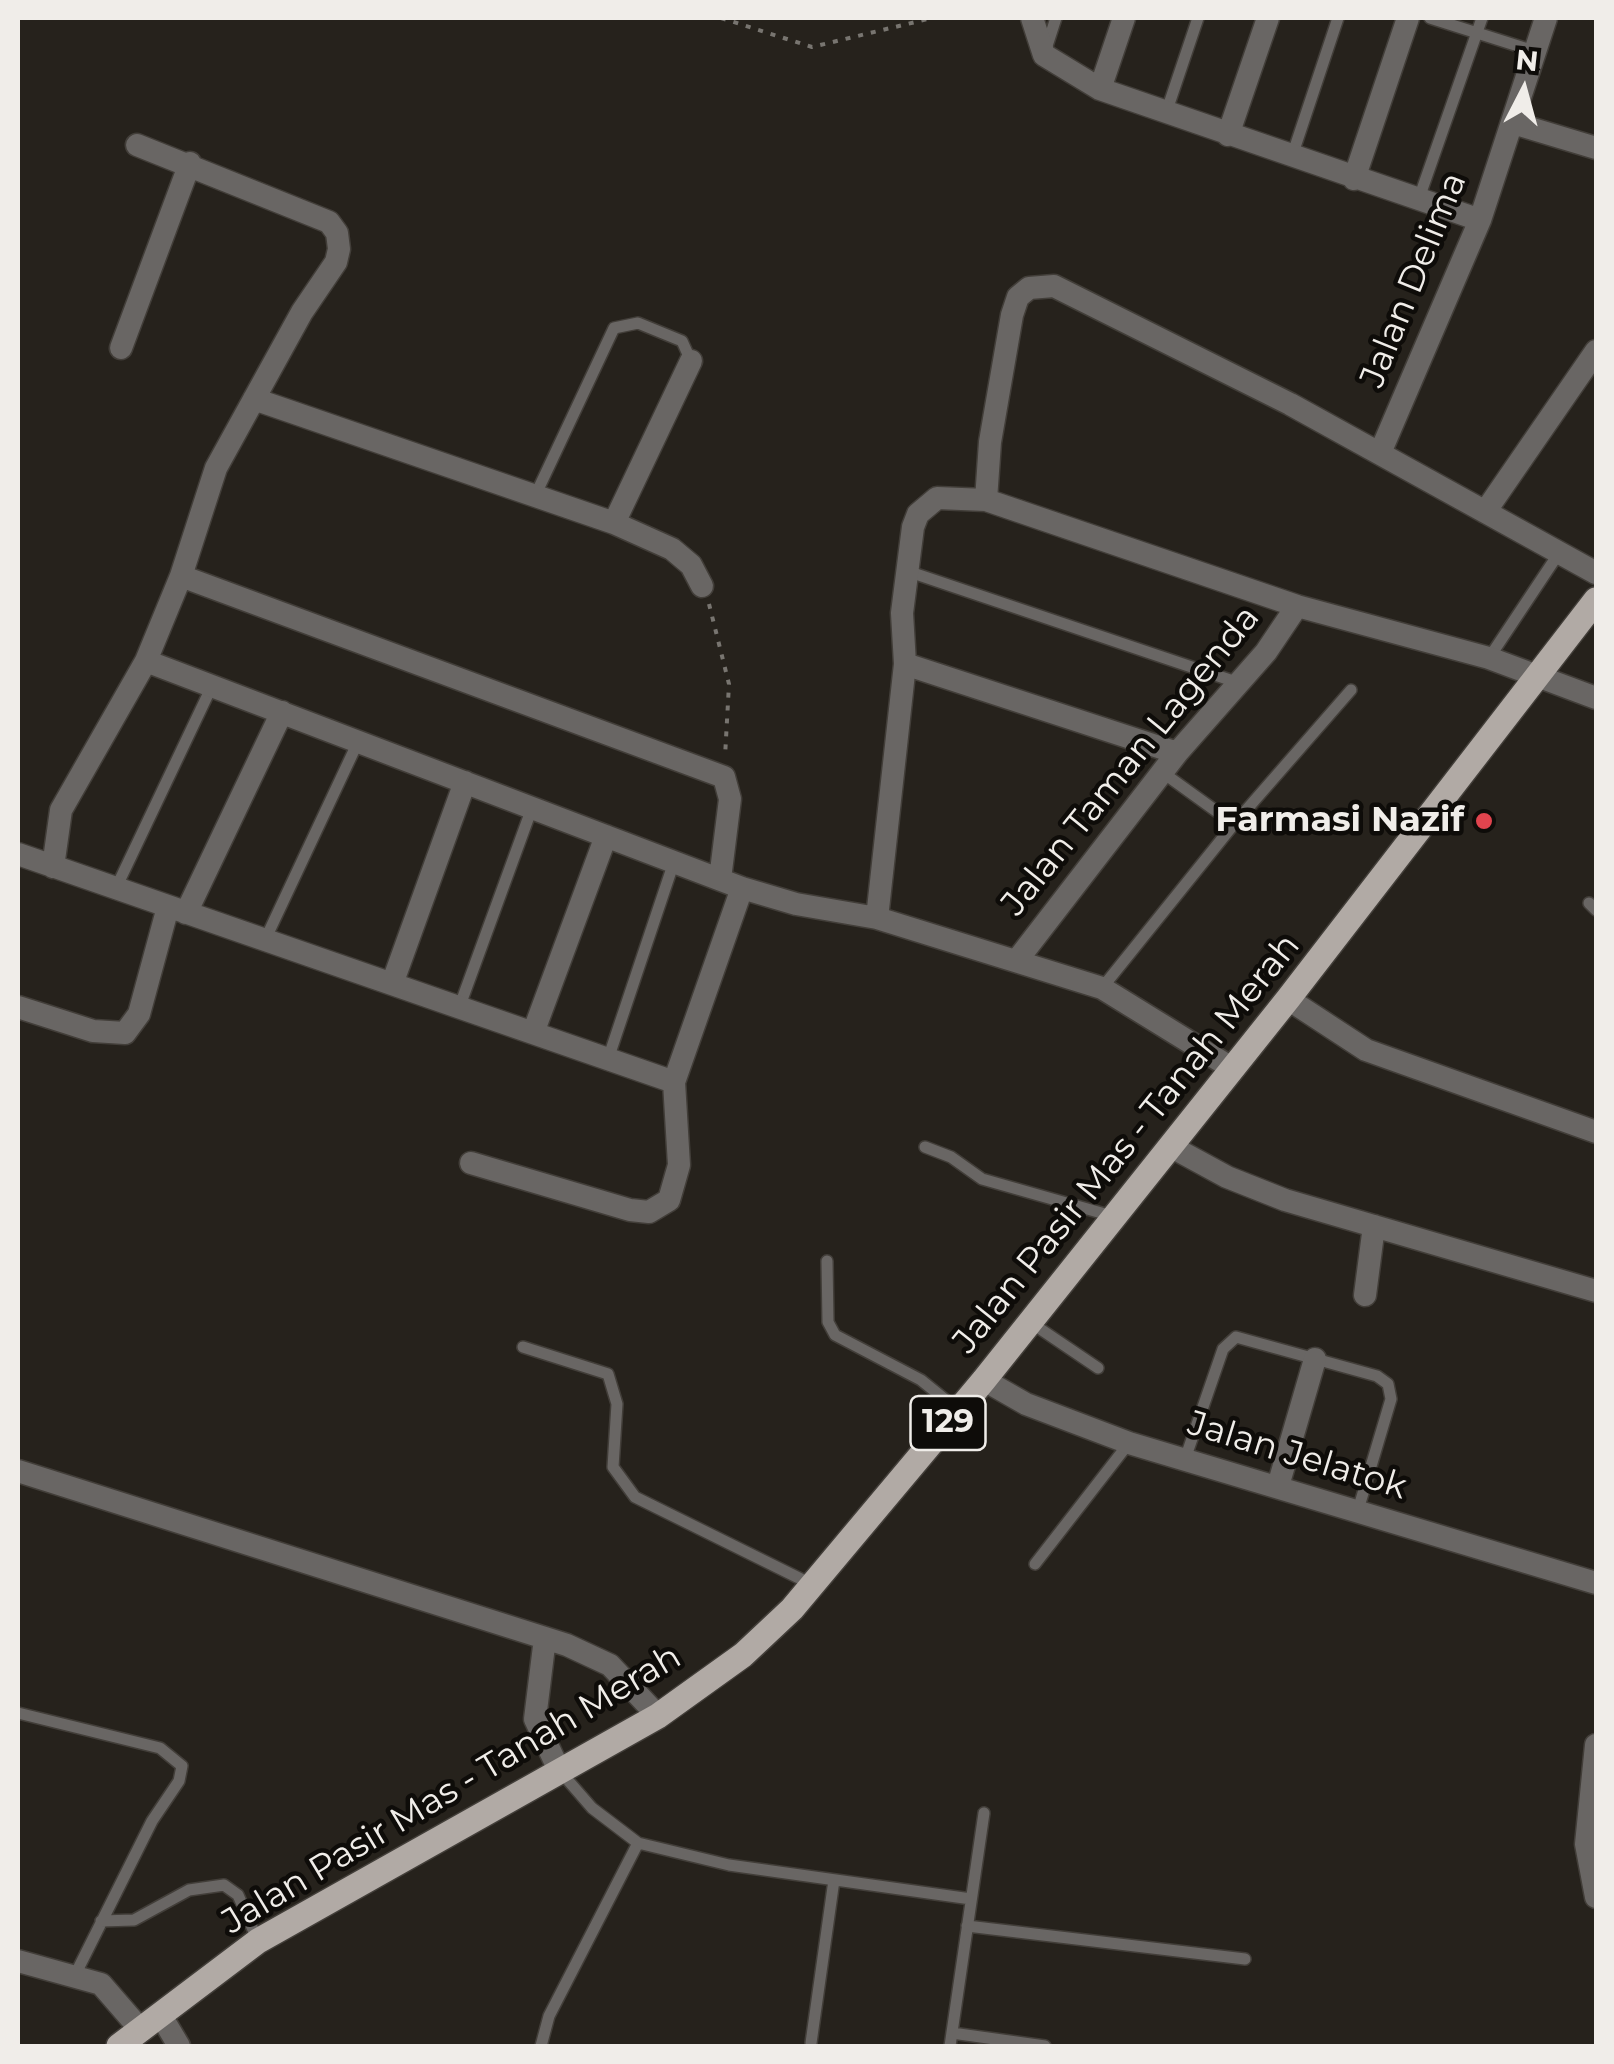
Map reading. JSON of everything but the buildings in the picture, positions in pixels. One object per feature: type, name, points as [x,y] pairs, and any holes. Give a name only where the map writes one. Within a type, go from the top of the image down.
[{"type":"main road","name":"Jalan Pasir Mas - Tanah Merah","points":[[119,2046],[258,1941],[658,1716],[742,1655],[813,1586],[984,1380],[1288,999],[1596,600]]},
{"type":"street","points":[[1032,18],[1044,56],[1100,89],[1480,220]]},
{"type":"street","points":[[1100,89],[1124,18]]},
{"type":"street","points":[[1228,135],[1268,18]]},
{"type":"street","points":[[1354,179],[1408,18]]},
{"type":"street","name":"Jalan Delima","points":[[1380,453],[1480,220],[1546,18]]},
{"type":"street","points":[[1513,123],[1596,148]]},
{"type":"street","points":[[53,867],[60,810],[146,661],[181,576],[216,468],[336,262],[337,233],[329,222],[190,163],[137,145]]},
{"type":"street","points":[[121,348],[190,163]]},
{"type":"street","points":[[986,500],[990,442],[1012,315],[1018,297],[1042,286],[1066,290],[1380,453],[1596,573]]},
{"type":"street","points":[[1485,512],[1596,351]]},
{"type":"street","points":[[614,523],[691,361]]},
{"type":"street","points":[[254,400],[614,523],[672,549],[691,565],[702,586]]},
{"type":"street","points":[[877,918],[905,664],[902,613],[913,527],[924,506],[952,496],[986,500],[1297,606],[1489,658],[1596,698]]},
{"type":"street","points":[[181,576],[724,777],[730,799],[720,880]]},
{"type":"street","name":"Jalan Taman Lagenda","points":[[1018,959],[1170,762],[1266,652],[1297,606]]},
{"type":"street","points":[[146,661],[742,888],[877,918],[1102,988],[1230,1067]]},
{"type":"street","points":[[905,664],[1170,762]]},
{"type":"street","points":[[18,1007],[93,1031],[125,1033],[139,1014],[177,910],[282,712]]},
{"type":"street","points":[[392,984],[465,782]]},
{"type":"street","points":[[533,1034],[606,836]]},
{"type":"street","points":[[18,854],[674,1082]]},
{"type":"street","points":[[472,1162],[630,1210],[660,1208],[669,1200],[679,1166],[674,1082],[742,888]]},
{"type":"street","points":[[1288,999],[1366,1050],[1596,1132]]},
{"type":"street","points":[[1170,1146],[1227,1177],[1285,1200],[1596,1290]]},
{"type":"street","points":[[1365,1295],[1374,1226]]},
{"type":"street","points":[[1278,1486],[1315,1359]]},
{"type":"street","name":"Jalan Jelatok","points":[[984,1380],[1026,1404],[1128,1443],[1596,1583]]},
{"type":"street","points":[[18,1471],[545,1638],[610,1665],[658,1716]]},
{"type":"street","points":[[545,1638],[535,1719],[558,1770]]},
{"type":"street","points":[[1596,1745],[1586,1844],[1586,1865],[1596,1897]]},
{"type":"street","points":[[18,1961],[75,1975],[112,1992],[179,2046]]},
{"type":"lane","points":[[1044,56],[1056,18]]},
{"type":"lane","points":[[1166,113],[1198,18]]},
{"type":"lane","points":[[1291,158],[1338,18]]},
{"type":"lane","points":[[1430,18],[1534,51]]},
{"type":"lane","points":[[1418,201],[1482,18]]},
{"type":"lane","points":[[535,496],[614,328],[638,323],[682,341],[691,361]]},
{"type":"lane","points":[[1489,658],[1559,553]]},
{"type":"lane","points":[[908,571],[1238,683]]},
{"type":"lane","points":[[116,888],[212,686]]},
{"type":"lane","points":[[1102,988],[1234,824],[1352,690]]},
{"type":"lane","points":[[265,940],[358,742]]},
{"type":"lane","points":[[1170,762],[1234,824]]},
{"type":"lane","points":[[459,1008],[532,808]]},
{"type":"lane","points":[[608,1059],[674,862]]},
{"type":"lane","points":[[926,1147],[951,1157],[982,1179],[1114,1216]]},
{"type":"lane","points":[[827,1261],[828,1322],[835,1335],[920,1380],[959,1410]]},
{"type":"lane","points":[[1030,1322],[1098,1368]]},
{"type":"lane","points":[[1186,1459],[1228,1341],[1246,1338],[1377,1376],[1390,1390],[1358,1510]]},
{"type":"lane","points":[[523,1347],[608,1374],[617,1404],[612,1467],[635,1497],[813,1586]]},
{"type":"lane","points":[[1036,1564],[1128,1443]]},
{"type":"lane","points":[[18,1712],[143,1742],[173,1755],[182,1766],[180,1781],[152,1821],[75,1975]]},
{"type":"lane","points":[[558,1770],[611,1826],[638,1843],[729,1865],[972,1898]]},
{"type":"lane","points":[[984,1813],[951,2040],[1045,2046]]},
{"type":"lane","points":[[541,2046],[564,1984],[638,1843]]},
{"type":"lane","points":[[811,2044],[834,1880]]},
{"type":"lane","points":[[102,1922],[134,1920],[189,1890],[224,1886],[238,1895],[258,1941]]},
{"type":"lane","points":[[967,1926],[1245,1959]]},
{"type":"path","points":[[721,18],[812,46],[864,38],[932,18]]},
{"type":"path","points":[[702,586],[720,639],[729,684],[724,777]]},
{"type":"place","name":"Farmasi Nazif","points":[[1484,821]]}]
